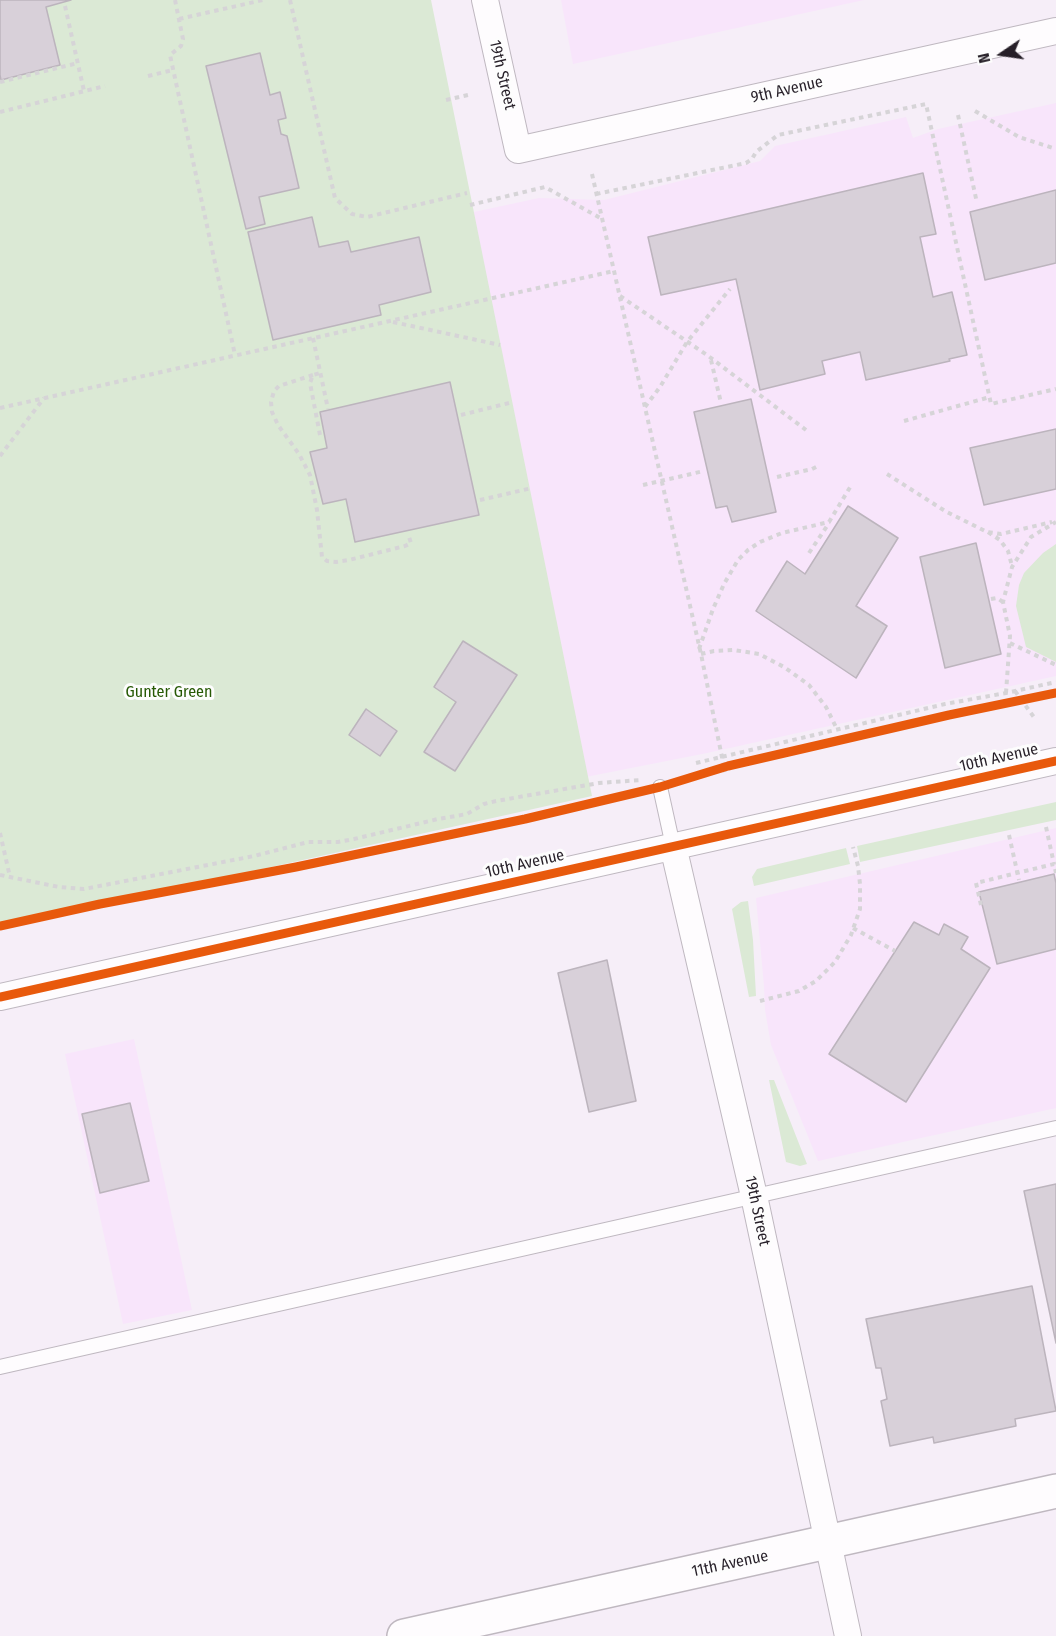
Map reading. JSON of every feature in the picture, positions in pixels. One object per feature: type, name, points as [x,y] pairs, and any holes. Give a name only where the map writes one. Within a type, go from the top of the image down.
[{"type":"main road","name":"11th Avenue","points":[[404,1636],[1056,1491]]},
{"type":"street","name":"19th Street","points":[[485,0],[518,150]]},
{"type":"street","name":"9th Avenue","points":[[518,150],[1056,30]]},
{"type":"street","name":"10th Avenue","points":[[0,997],[1056,761]]},
{"type":"street","name":"19th Street","points":[[673,846],[754,1196],[848,1636]]},
{"type":"lane","name":"19th Street","points":[[660,787],[673,846]]},
{"type":"lane","points":[[0,1367],[1056,1128]]},
{"type":"path","points":[[175,0],[183,39],[182,46],[170,55],[235,355]]},
{"type":"path","points":[[179,19],[263,0]]},
{"type":"path","points":[[290,0],[335,198],[352,214],[367,217],[467,193]]},
{"type":"path","points":[[65,6],[84,91]]},
{"type":"path","points":[[0,82],[78,63]]},
{"type":"path","points":[[148,76],[173,70]]},
{"type":"path","points":[[0,112],[105,86]]},
{"type":"path","points":[[446,100],[468,95]]},
{"type":"path","points":[[596,194],[746,163],[778,135],[926,104],[991,404],[1056,389]]},
{"type":"path","points":[[975,111],[1018,137],[1056,149]]},
{"type":"path","points":[[958,115],[977,203]]},
{"type":"path","points":[[592,174],[700,652],[723,756],[724,770]]},
{"type":"path","points":[[470,205],[545,187],[602,220]]},
{"type":"path","points":[[0,408],[614,271]]},
{"type":"path","points":[[645,408],[687,342],[730,290]]},
{"type":"path","points":[[620,297],[711,358],[806,430]]},
{"type":"path","points":[[390,321],[501,345]]},
{"type":"path","points":[[313,338],[328,409]]},
{"type":"path","points":[[711,358],[721,403]]},
{"type":"path","points":[[320,374],[279,386],[271,402],[272,412],[278,425],[299,454],[310,475],[317,510],[322,557],[327,561],[336,562],[405,546],[411,543],[408,534]]},
{"type":"path","points":[[313,375],[310,383],[320,435]]},
{"type":"path","points":[[904,421],[990,397]]},
{"type":"path","points":[[0,456],[44,398]]},
{"type":"path","points":[[461,416],[513,402]]},
{"type":"path","points":[[777,477],[818,466]]},
{"type":"path","points":[[643,485],[704,471]]},
{"type":"path","points":[[887,474],[945,511],[1000,540],[1008,551],[1012,567]]},
{"type":"path","points":[[809,553],[852,484]]},
{"type":"path","points":[[480,500],[532,488]]},
{"type":"path","points":[[987,532],[1001,534],[1056,521]]},
{"type":"path","points":[[1006,693],[1010,636],[1004,602],[1012,567],[1031,537],[1056,521]]},
{"type":"path","points":[[700,652],[713,609],[738,560],[760,542],[782,533],[829,522]]},
{"type":"path","points":[[991,599],[997,598],[1004,602]]},
{"type":"path","points":[[1010,643],[1056,665]]},
{"type":"path","points":[[700,652],[734,650],[759,654],[784,667],[809,685],[826,707],[837,729]]},
{"type":"path","points":[[696,763],[945,704],[1056,682]]},
{"type":"path","points":[[1015,691],[1036,720]]},
{"type":"path","points":[[1011,702],[1033,698]]},
{"type":"path","points":[[713,771],[724,770],[739,764]]},
{"type":"path","points":[[0,875],[59,887],[84,889],[254,856],[308,842],[338,842],[354,839],[467,814],[484,804],[495,801],[599,783],[644,779]]},
{"type":"path","points":[[1046,827],[1056,873]]},
{"type":"path","points":[[0,833],[10,877]]},
{"type":"path","points":[[1009,835],[1019,880]]},
{"type":"path","points":[[760,1001],[799,991],[816,981],[835,962],[851,935],[860,909],[858,866],[853,847]]},
{"type":"path","points":[[981,905],[976,883],[1054,864]]},
{"type":"path","points":[[853,928],[895,951]]},
{"type":"shaded area","points":[[0,0],[462,217],[474,212],[539,198],[604,200],[760,161],[775,146],[906,117],[913,138],[938,129],[1056,103],[1056,676],[707,753],[525,789]]},
{"type":"shaded area","points":[[561,0],[864,0],[573,64]]},
{"type":"shaded area","points":[[1056,828],[1056,1108],[818,1161],[771,1045],[765,1010],[756,898]]},
{"type":"shaded area","points":[[134,1039],[192,1310],[123,1324],[65,1054]]},
{"type":"green space","name":"Gunter Green","points":[[0,0],[431,0],[592,796],[0,927]]},
{"type":"green space","points":[[1056,544],[1056,662],[1026,647],[1016,606],[1019,585],[1024,573],[1043,553]]},
{"type":"green space","points":[[1056,802],[1056,820],[860,862],[857,846]]},
{"type":"green space","points":[[846,848],[850,864],[754,886],[752,877],[757,869]]},
{"type":"green space","points":[[748,901],[756,996],[749,997],[732,909],[741,902]]},
{"type":"green space","points":[[769,1080],[774,1080],[807,1164],[800,1166],[786,1162]]},
{"type":"building","points":[[0,0],[71,0],[46,7],[60,65],[1,80]]},
{"type":"building","points":[[260,53],[270,95],[280,92],[286,118],[278,120],[281,134],[287,136],[299,188],[259,197],[265,224],[246,229],[206,66]]},
{"type":"building","points":[[923,173],[936,234],[920,237],[933,297],[952,292],[967,355],[866,380],[860,352],[822,361],[825,374],[760,390],[736,279],[661,295],[648,237]]},
{"type":"building","points":[[1056,190],[1056,263],[985,280],[970,212]]},
{"type":"building","points":[[312,217],[319,247],[348,241],[351,252],[419,237],[431,292],[379,305],[381,315],[273,340],[248,232]]},
{"type":"building","points":[[450,382],[479,515],[355,542],[346,499],[323,504],[310,452],[327,448],[320,412]]},
{"type":"building","points":[[751,399],[776,512],[732,522],[727,506],[716,508],[694,412]]},
{"type":"building","points":[[1056,429],[1056,489],[984,505],[970,448]]},
{"type":"building","points":[[848,506],[898,538],[856,606],[887,626],[856,678],[756,611],[787,561],[805,574]]},
{"type":"building","points":[[976,543],[1001,654],[945,668],[920,557]]},
{"type":"building","points":[[463,641],[517,675],[455,771],[424,752],[456,702],[434,687]]},
{"type":"building","points":[[366,709],[397,731],[380,756],[349,735]]},
{"type":"building","points":[[1054,874],[1056,949],[997,964],[979,892]]},
{"type":"building","points":[[914,922],[939,935],[944,924],[968,937],[961,949],[990,968],[906,1102],[829,1054]]},
{"type":"building","points":[[607,960],[636,1101],[589,1112],[558,973]]},
{"type":"building","points":[[130,1103],[149,1181],[100,1193],[82,1114]]},
{"type":"building","points":[[1056,1184],[1056,1343],[1024,1191]]},
{"type":"building","points":[[1032,1286],[1056,1411],[1015,1419],[1016,1426],[934,1443],[933,1437],[890,1446],[881,1401],[887,1399],[881,1368],[876,1368],[866,1319]]},
{"type":"cycle path","points":[[0,926],[525,819],[660,787],[728,766],[1056,693]]},
{"type":"cycle path","points":[[0,997],[1056,761]]}]
